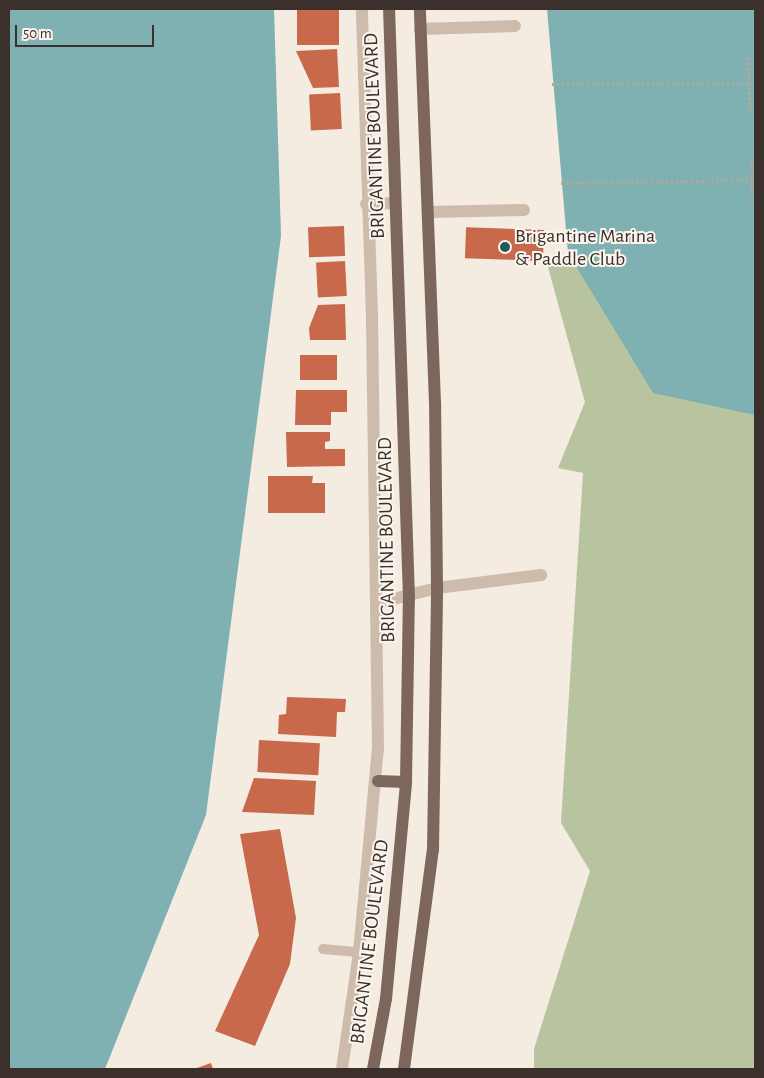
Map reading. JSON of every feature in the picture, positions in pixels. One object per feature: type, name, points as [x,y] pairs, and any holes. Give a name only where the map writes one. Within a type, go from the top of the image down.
[{"type":"main road","name":"BRIGANTINE BOULEVARD","points":[[373,1069],[386,999],[406,782],[409,598],[389,9]]},
{"type":"main road","points":[[404,1069],[434,850],[437,588],[428,212],[420,9]]},
{"type":"main road","points":[[378,781],[406,782]]},
{"type":"street","points":[[342,1069],[360,952],[378,781],[377,603],[362,9]]},
{"type":"street","points":[[420,29],[515,26]]},
{"type":"street","points":[[366,204],[395,203]]},
{"type":"street","points":[[428,212],[524,210]]},
{"type":"street","points":[[377,603],[409,598],[437,588],[541,575]]},
{"type":"lane","points":[[323,949],[360,952]]},
{"type":"path","points":[[748,58],[750,110]]},
{"type":"path","points":[[552,84],[749,84]]},
{"type":"path","points":[[752,153],[752,202]]},
{"type":"path","points":[[561,183],[752,180]]},
{"type":"green space","points":[[657,255],[755,395],[755,1069],[534,1069],[534,1049],[590,871],[561,823],[583,473],[558,468],[585,402],[546,260]]},
{"type":"water","points":[[9,9],[274,9],[281,236],[206,815],[105,1069],[9,1069]]},
{"type":"water","points":[[547,9],[755,9],[755,415],[653,393],[568,253]]},
{"type":"building","points":[[297,9],[339,9],[339,45],[297,45]]},
{"type":"building","points":[[337,49],[339,87],[313,88],[296,51]]},
{"type":"building","points":[[340,93],[342,129],[311,131],[309,95]]},
{"type":"building","points":[[344,226],[345,256],[309,257],[308,227]]},
{"type":"building","name":"Brigantine Marina & Paddle Club","points":[[466,227],[544,230],[543,261],[465,258]]},
{"type":"building","points":[[345,261],[347,296],[318,297],[316,263]]},
{"type":"building","points":[[345,304],[346,340],[310,340],[309,328],[318,305]]},
{"type":"building","points":[[300,355],[337,355],[337,380],[300,380]]},
{"type":"building","points":[[296,390],[347,390],[347,412],[331,412],[331,425],[295,425]]},
{"type":"building","points":[[286,432],[330,432],[330,441],[325,442],[325,449],[345,449],[345,466],[287,467]]},
{"type":"building","points":[[268,476],[313,476],[312,483],[325,483],[325,513],[268,513]]},
{"type":"building","points":[[287,697],[346,699],[345,712],[337,712],[336,737],[278,734],[279,715],[286,714]]},
{"type":"building","points":[[259,740],[320,743],[318,775],[257,772]]},
{"type":"building","points":[[254,778],[316,781],[314,815],[242,812]]},
{"type":"building","points":[[280,829],[296,918],[290,964],[255,1046],[215,1031],[259,935],[240,834]]},
{"type":"building","points":[[211,1063],[213,1069],[194,1069]]},
{"type":"place","name":"Brigantine Marina & Paddle Club","points":[[505,247]]}]
